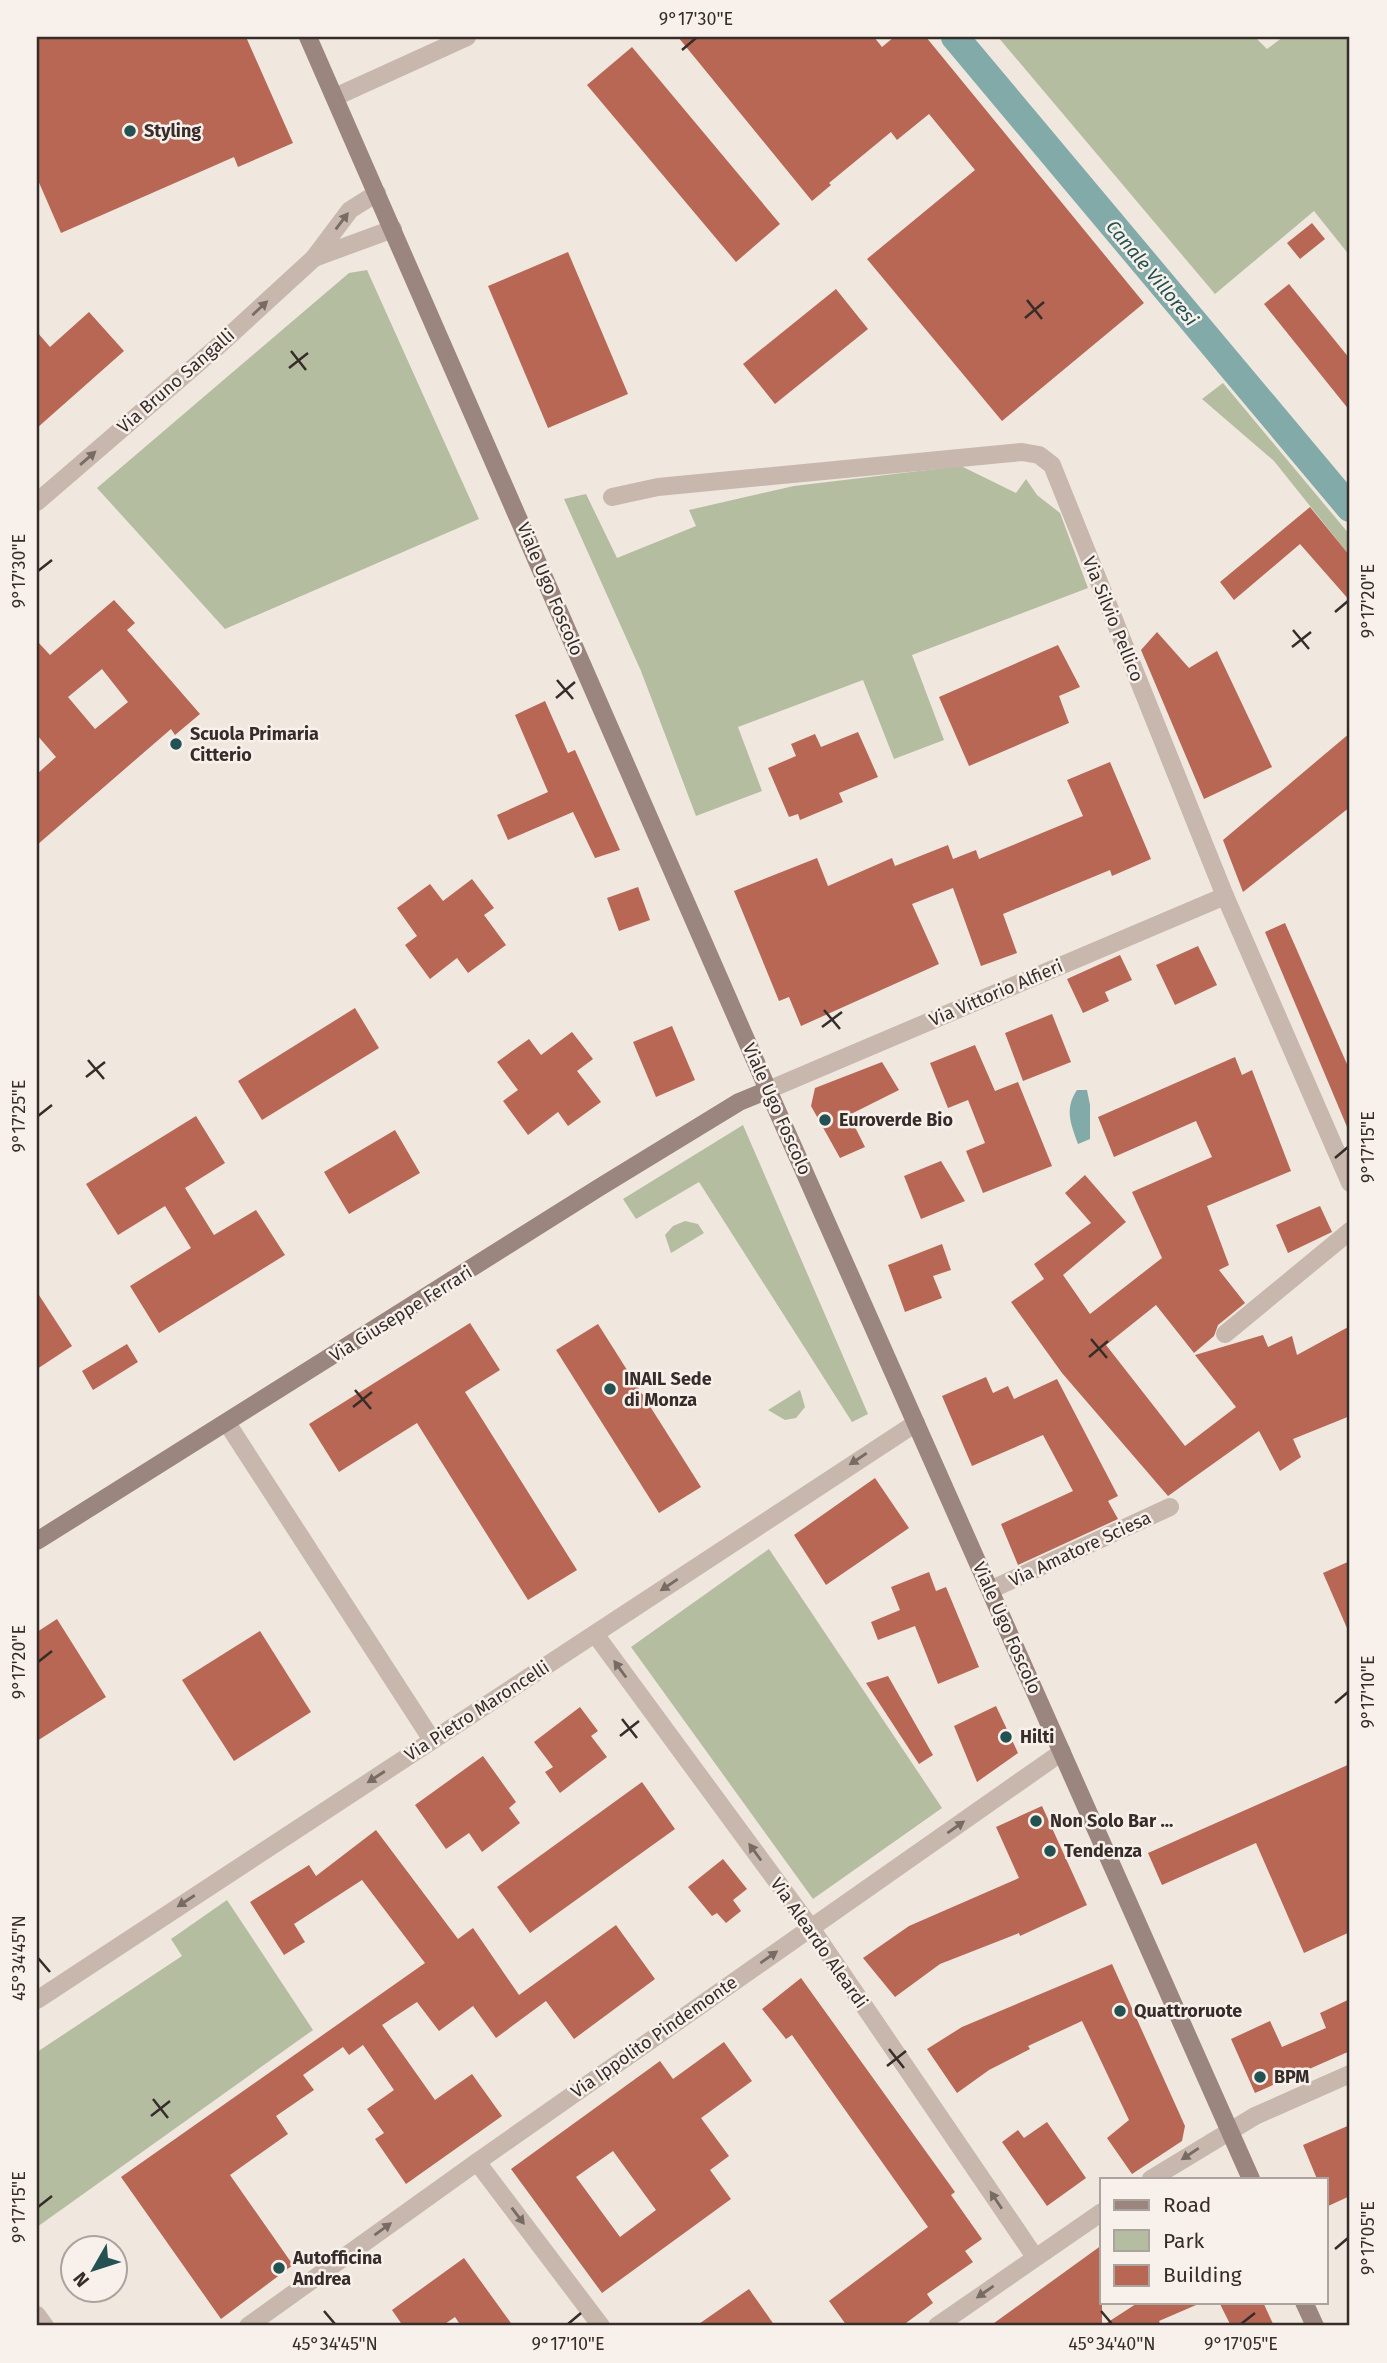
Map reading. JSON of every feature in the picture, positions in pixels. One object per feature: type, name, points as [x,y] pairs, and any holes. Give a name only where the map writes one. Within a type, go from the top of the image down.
[{"type":"street","name":"Viale Ugo Foscolo","points":[[308,37],[768,1090],[1251,2178]]},
{"type":"street","points":[[335,97],[467,37]]},
{"type":"street","name":"Via Bruno Sangalli","points":[[37,502],[314,258],[350,210],[377,193]]},
{"type":"street","name":"Via Bruno Sangalli","points":[[314,258],[393,229]]},
{"type":"street","name":"Via Silvio Pellico","points":[[612,497],[657,487],[1022,452],[1039,455],[1052,465],[1225,896],[1350,1183]]},
{"type":"street","name":"Via Vittorio Alfieri","points":[[768,1090],[1225,896]]},
{"type":"street","name":"Via Giuseppe Ferrari","points":[[37,1541],[646,1159],[739,1102],[768,1090]]},
{"type":"street","points":[[1225,1334],[1350,1231]]},
{"type":"street","points":[[227,1423],[432,1740]]},
{"type":"street","name":"Via Pietro Maroncelli","points":[[37,2000],[916,1423]]},
{"type":"street","name":"Via Amatore Sciesa","points":[[990,1590],[1170,1507]]},
{"type":"street","name":"Via Aleardo Aleardi","points":[[595,1634],[811,1928],[1035,2257]]},
{"type":"street","name":"Via Ippolito Pindemonte","points":[[248,2326],[1062,1752]]},
{"type":"street","points":[[1154,2178],[1229,2130],[1350,2074]]},
{"type":"street","points":[[477,2162],[601,2326]]},
{"type":"street","points":[[937,2326],[1100,2213]]},
{"type":"street","points":[[1305,2304],[1315,2326]]},
{"type":"street","points":[[37,2315],[45,2326]]},
{"type":"green space","points":[[998,37],[1255,37],[1267,49],[1283,37],[1350,37],[1350,256],[1314,211],[1215,294]]},
{"type":"green space","points":[[367,270],[479,519],[225,629],[97,488],[349,273]]},
{"type":"green space","points":[[1223,383],[1350,535],[1350,556],[1274,461],[1202,399]]},
{"type":"green space","points":[[961,466],[1016,493],[1026,479],[1037,495],[1060,513],[1088,588],[912,655],[944,740],[894,759],[863,680],[738,727],[762,791],[696,816],[641,671],[564,499],[586,494],[617,558],[696,526],[689,510],[794,486]]},
{"type":"green space","points":[[743,1125],[868,1414],[852,1422],[699,1182],[636,1219],[623,1199]]},
{"type":"green space","points":[[685,1221],[698,1224],[704,1233],[671,1253],[665,1235],[673,1226]]},
{"type":"green space","points":[[800,1390],[805,1407],[796,1418],[785,1420],[768,1410]]},
{"type":"green space","points":[[769,1549],[942,1808],[813,1899],[631,1647]]},
{"type":"green space","points":[[227,1900],[313,2030],[37,2227],[37,2052],[182,1956],[171,1939]]},
{"type":"water","points":[[1077,1090],[1087,1090],[1090,1105],[1090,1139],[1078,1144],[1070,1110]]},
{"type":"building","points":[[37,37],[246,37],[293,143],[238,167],[234,157],[61,233],[37,178]]},
{"type":"building","points":[[678,37],[874,37],[882,47],[894,37],[926,37],[1144,303],[1002,421],[867,259],[975,170],[929,114],[897,140],[891,132],[829,183],[831,185],[812,201]]},
{"type":"building","points":[[632,47],[780,224],[736,262],[587,85]]},
{"type":"building","points":[[1312,223],[1325,239],[1300,259],[1287,243]]},
{"type":"building","points":[[568,252],[628,394],[548,428],[488,286]]},
{"type":"building","points":[[1289,284],[1350,359],[1350,411],[1264,304]]},
{"type":"building","points":[[836,289],[868,329],[775,404],[743,364]]},
{"type":"building","points":[[89,312],[124,351],[37,428],[37,332],[50,347]]},
{"type":"building","points":[[1310,507],[1350,556],[1350,601],[1300,544],[1234,600],[1220,582]]},
{"type":"building","points":[[114,600],[135,623],[127,630],[200,714],[175,735],[171,729],[37,845],[37,774],[56,757],[37,735],[37,641],[50,655]],"holes":[[[102,669],[128,702],[95,729],[68,697]]]},
{"type":"building","points":[[1157,632],[1189,668],[1217,651],[1272,767],[1204,799],[1141,650]]},
{"type":"building","points":[[1058,645],[1080,687],[1059,696],[1069,723],[969,766],[939,697]]},
{"type":"building","points":[[545,701],[568,753],[575,750],[620,850],[595,858],[573,812],[508,840],[497,815],[548,792],[515,715]]},
{"type":"building","points":[[858,732],[878,777],[839,793],[843,802],[800,820],[798,814],[789,817],[768,768],[796,756],[791,744],[815,734],[821,747]]},
{"type":"building","points":[[1350,733],[1350,807],[1243,892],[1223,840]]},
{"type":"building","points":[[1110,762],[1151,859],[1112,876],[1110,870],[1003,914],[1017,953],[981,966],[953,888],[912,904],[939,964],[801,1026],[789,997],[779,1001],[734,891],[817,858],[828,886],[892,858],[895,866],[948,845],[953,859],[976,850],[979,859],[1083,816],[1067,780]]},
{"type":"building","points":[[472,879],[494,908],[484,915],[506,945],[468,973],[457,958],[430,979],[405,945],[417,936],[397,908],[430,884],[443,901]]},
{"type":"building","points":[[638,887],[650,920],[619,931],[607,898]]},
{"type":"building","points":[[1285,923],[1350,1071],[1350,1134],[1265,932]]},
{"type":"building","points":[[1198,946],[1217,985],[1175,1005],[1156,965]]},
{"type":"building","points":[[1120,955],[1132,980],[1105,992],[1109,1001],[1083,1013],[1067,979]]},
{"type":"building","points":[[355,1008],[379,1048],[262,1120],[238,1081]]},
{"type":"building","points":[[1052,1014],[1071,1062],[1023,1081],[1005,1033]]},
{"type":"building","points":[[672,1026],[695,1080],[656,1097],[633,1042]]},
{"type":"building","points":[[572,1032],[593,1059],[577,1071],[601,1102],[568,1126],[558,1112],[528,1135],[503,1101],[518,1090],[497,1062],[529,1039],[541,1055]]},
{"type":"building","points":[[975,1045],[995,1091],[1018,1082],[1052,1166],[983,1193],[966,1151],[985,1143],[968,1100],[948,1108],[930,1063]]},
{"type":"building","points":[[1235,1057],[1242,1075],[1252,1070],[1291,1171],[1207,1206],[1229,1265],[1219,1270],[1245,1303],[1218,1325],[1214,1336],[1194,1353],[1156,1305],[1106,1345],[1185,1446],[1236,1407],[1195,1355],[1263,1335],[1268,1347],[1292,1336],[1297,1355],[1350,1326],[1350,1416],[1293,1439],[1301,1457],[1280,1471],[1259,1431],[1168,1496],[1062,1373],[1011,1302],[1044,1279],[1034,1264],[1091,1223],[1065,1193],[1085,1175],[1126,1222],[1063,1275],[1090,1314],[1162,1258],[1132,1192],[1212,1157],[1196,1121],[1114,1157],[1098,1117]]},
{"type":"building","points":[[882,1062],[899,1090],[849,1115],[865,1147],[840,1158],[811,1106],[815,1088]]},
{"type":"building","points":[[196,1116],[225,1163],[185,1188],[214,1235],[256,1210],[285,1255],[159,1333],[130,1286],[191,1248],[165,1206],[118,1235],[86,1184]]},
{"type":"building","points":[[395,1130],[420,1173],[349,1214],[324,1172]]},
{"type":"building","points":[[941,1161],[965,1201],[921,1219],[904,1176]]},
{"type":"building","points":[[1320,1206],[1332,1232],[1288,1253],[1276,1225]]},
{"type":"building","points":[[942,1244],[951,1270],[933,1276],[942,1298],[905,1312],[888,1265]]},
{"type":"building","points":[[37,1292],[72,1346],[37,1369]]},
{"type":"building","points":[[470,1323],[500,1370],[465,1392],[577,1570],[528,1600],[417,1423],[339,1472],[309,1424]]},
{"type":"building","name":"INAIL Sede di Monza","points":[[598,1324],[701,1487],[659,1513],[556,1350]]},
{"type":"building","points":[[127,1344],[138,1362],[93,1390],[82,1371]]},
{"type":"building","points":[[986,1377],[993,1393],[1008,1386],[1014,1399],[1057,1379],[1118,1496],[1108,1501],[1118,1519],[1018,1565],[1001,1524],[1073,1491],[1043,1435],[972,1466],[942,1396]]},
{"type":"building","points":[[875,1478],[909,1528],[826,1585],[794,1535]]},
{"type":"building","points":[[1350,1561],[1350,1635],[1323,1573]]},
{"type":"building","points":[[929,1572],[936,1591],[946,1587],[979,1667],[938,1684],[915,1626],[878,1640],[871,1622],[900,1610],[891,1587]]},
{"type":"building","points":[[57,1619],[106,1697],[37,1741],[37,1632]]},
{"type":"building","points":[[260,1631],[311,1712],[234,1761],[182,1680]]},
{"type":"building","points":[[888,1676],[933,1755],[919,1764],[866,1683]]},
{"type":"building","points":[[996,1706],[1018,1753],[977,1782],[954,1726]]},
{"type":"building","points":[[580,1707],[598,1731],[591,1736],[607,1757],[560,1793],[545,1772],[553,1767],[534,1742]]},
{"type":"building","points":[[483,1756],[516,1802],[509,1808],[520,1823],[482,1852],[469,1833],[446,1849],[415,1805]]},
{"type":"building","points":[[1350,1764],[1350,1932],[1304,1953],[1256,1843],[1162,1885],[1148,1853]]},
{"type":"building","points":[[642,1782],[675,1829],[530,1933],[497,1887]]},
{"type":"building","points":[[1042,1806],[1087,1905],[1020,1936],[1019,1933],[940,1964],[895,1997],[863,1958],[909,1926],[1019,1878],[996,1827]]},
{"type":"building","points":[[376,1830],[458,1939],[473,1928],[519,1995],[616,1925],[655,1979],[574,2039],[546,2001],[496,2038],[473,2006],[439,2031],[417,2002],[382,2025],[435,2100],[472,2074],[502,2116],[406,2184],[375,2139],[384,2133],[367,2109],[394,2090],[363,2045],[349,2055],[343,2047],[303,2075],[314,2090],[276,2116],[288,2134],[230,2175],[293,2265],[221,2319],[121,2177],[425,1963],[362,1880],[294,1924],[305,1942],[284,1955],[250,1902],[309,1865],[316,1876]]},
{"type":"building","points":[[723,1859],[747,1889],[733,1900],[741,1911],[726,1923],[717,1913],[712,1916],[688,1887]]},
{"type":"building","points":[[1112,1964],[1185,2126],[1182,2141],[1132,2174],[1107,2138],[1129,2120],[1082,2021],[1028,2046],[1030,2049],[989,2070],[957,2093],[927,2049],[962,2027]]},
{"type":"building","points":[[801,1978],[955,2192],[951,2195],[982,2239],[965,2251],[973,2262],[927,2294],[933,2303],[902,2326],[847,2326],[829,2301],[928,2227],[792,2035],[786,2039],[762,2009]]},
{"type":"building","points":[[1350,1999],[1350,2051],[1255,2093],[1231,2039],[1270,2021],[1282,2047],[1326,2028],[1320,2013]]},
{"type":"building","points":[[724,2042],[752,2081],[701,2118],[729,2156],[710,2170],[731,2199],[602,2293],[511,2169],[660,2061],[673,2079]],"holes":[[[613,2151],[656,2210],[620,2237],[576,2177]]]},
{"type":"building","points":[[1047,2122],[1086,2178],[1047,2206],[1002,2142],[1018,2130],[1024,2138]]},
{"type":"building","points":[[1350,2125],[1350,2196],[1328,2206],[1328,2178],[1317,2178],[1303,2145]]},
{"type":"building","points":[[1100,2246],[1102,2326],[990,2326]]},
{"type":"building","points":[[464,2258],[513,2326],[461,2326],[455,2317],[442,2326],[403,2326],[392,2310]]},
{"type":"building","points":[[749,2289],[775,2326],[696,2326]]},
{"type":"building","points":[[1136,2304],[1198,2304],[1159,2321],[1161,2326],[1102,2326]]},
{"type":"building","points":[[1220,2304],[1264,2304],[1274,2326],[1231,2326]]},
{"type":"waterway","name":"Canale Villoresi","points":[[955,37],[1350,508]]},
{"type":"place","name":"Styling","points":[[130,131]]},
{"type":"place","name":"Scuola Primaria Citterio","points":[[176,744]]},
{"type":"place","name":"Euroverde Bio","points":[[825,1120]]},
{"type":"place","name":"INAIL Sede di Monza","points":[[610,1389]]},
{"type":"place","name":"Hilti","points":[[1006,1737]]},
{"type":"place","name":"Non Solo Bar ...","points":[[1036,1821]]},
{"type":"place","name":"Tendenza","points":[[1050,1851]]},
{"type":"place","name":"Quattroruote","points":[[1120,2011]]},
{"type":"place","name":"BPM","points":[[1260,2077]]},
{"type":"place","name":"Autofficina Andrea","points":[[279,2268]]}]
